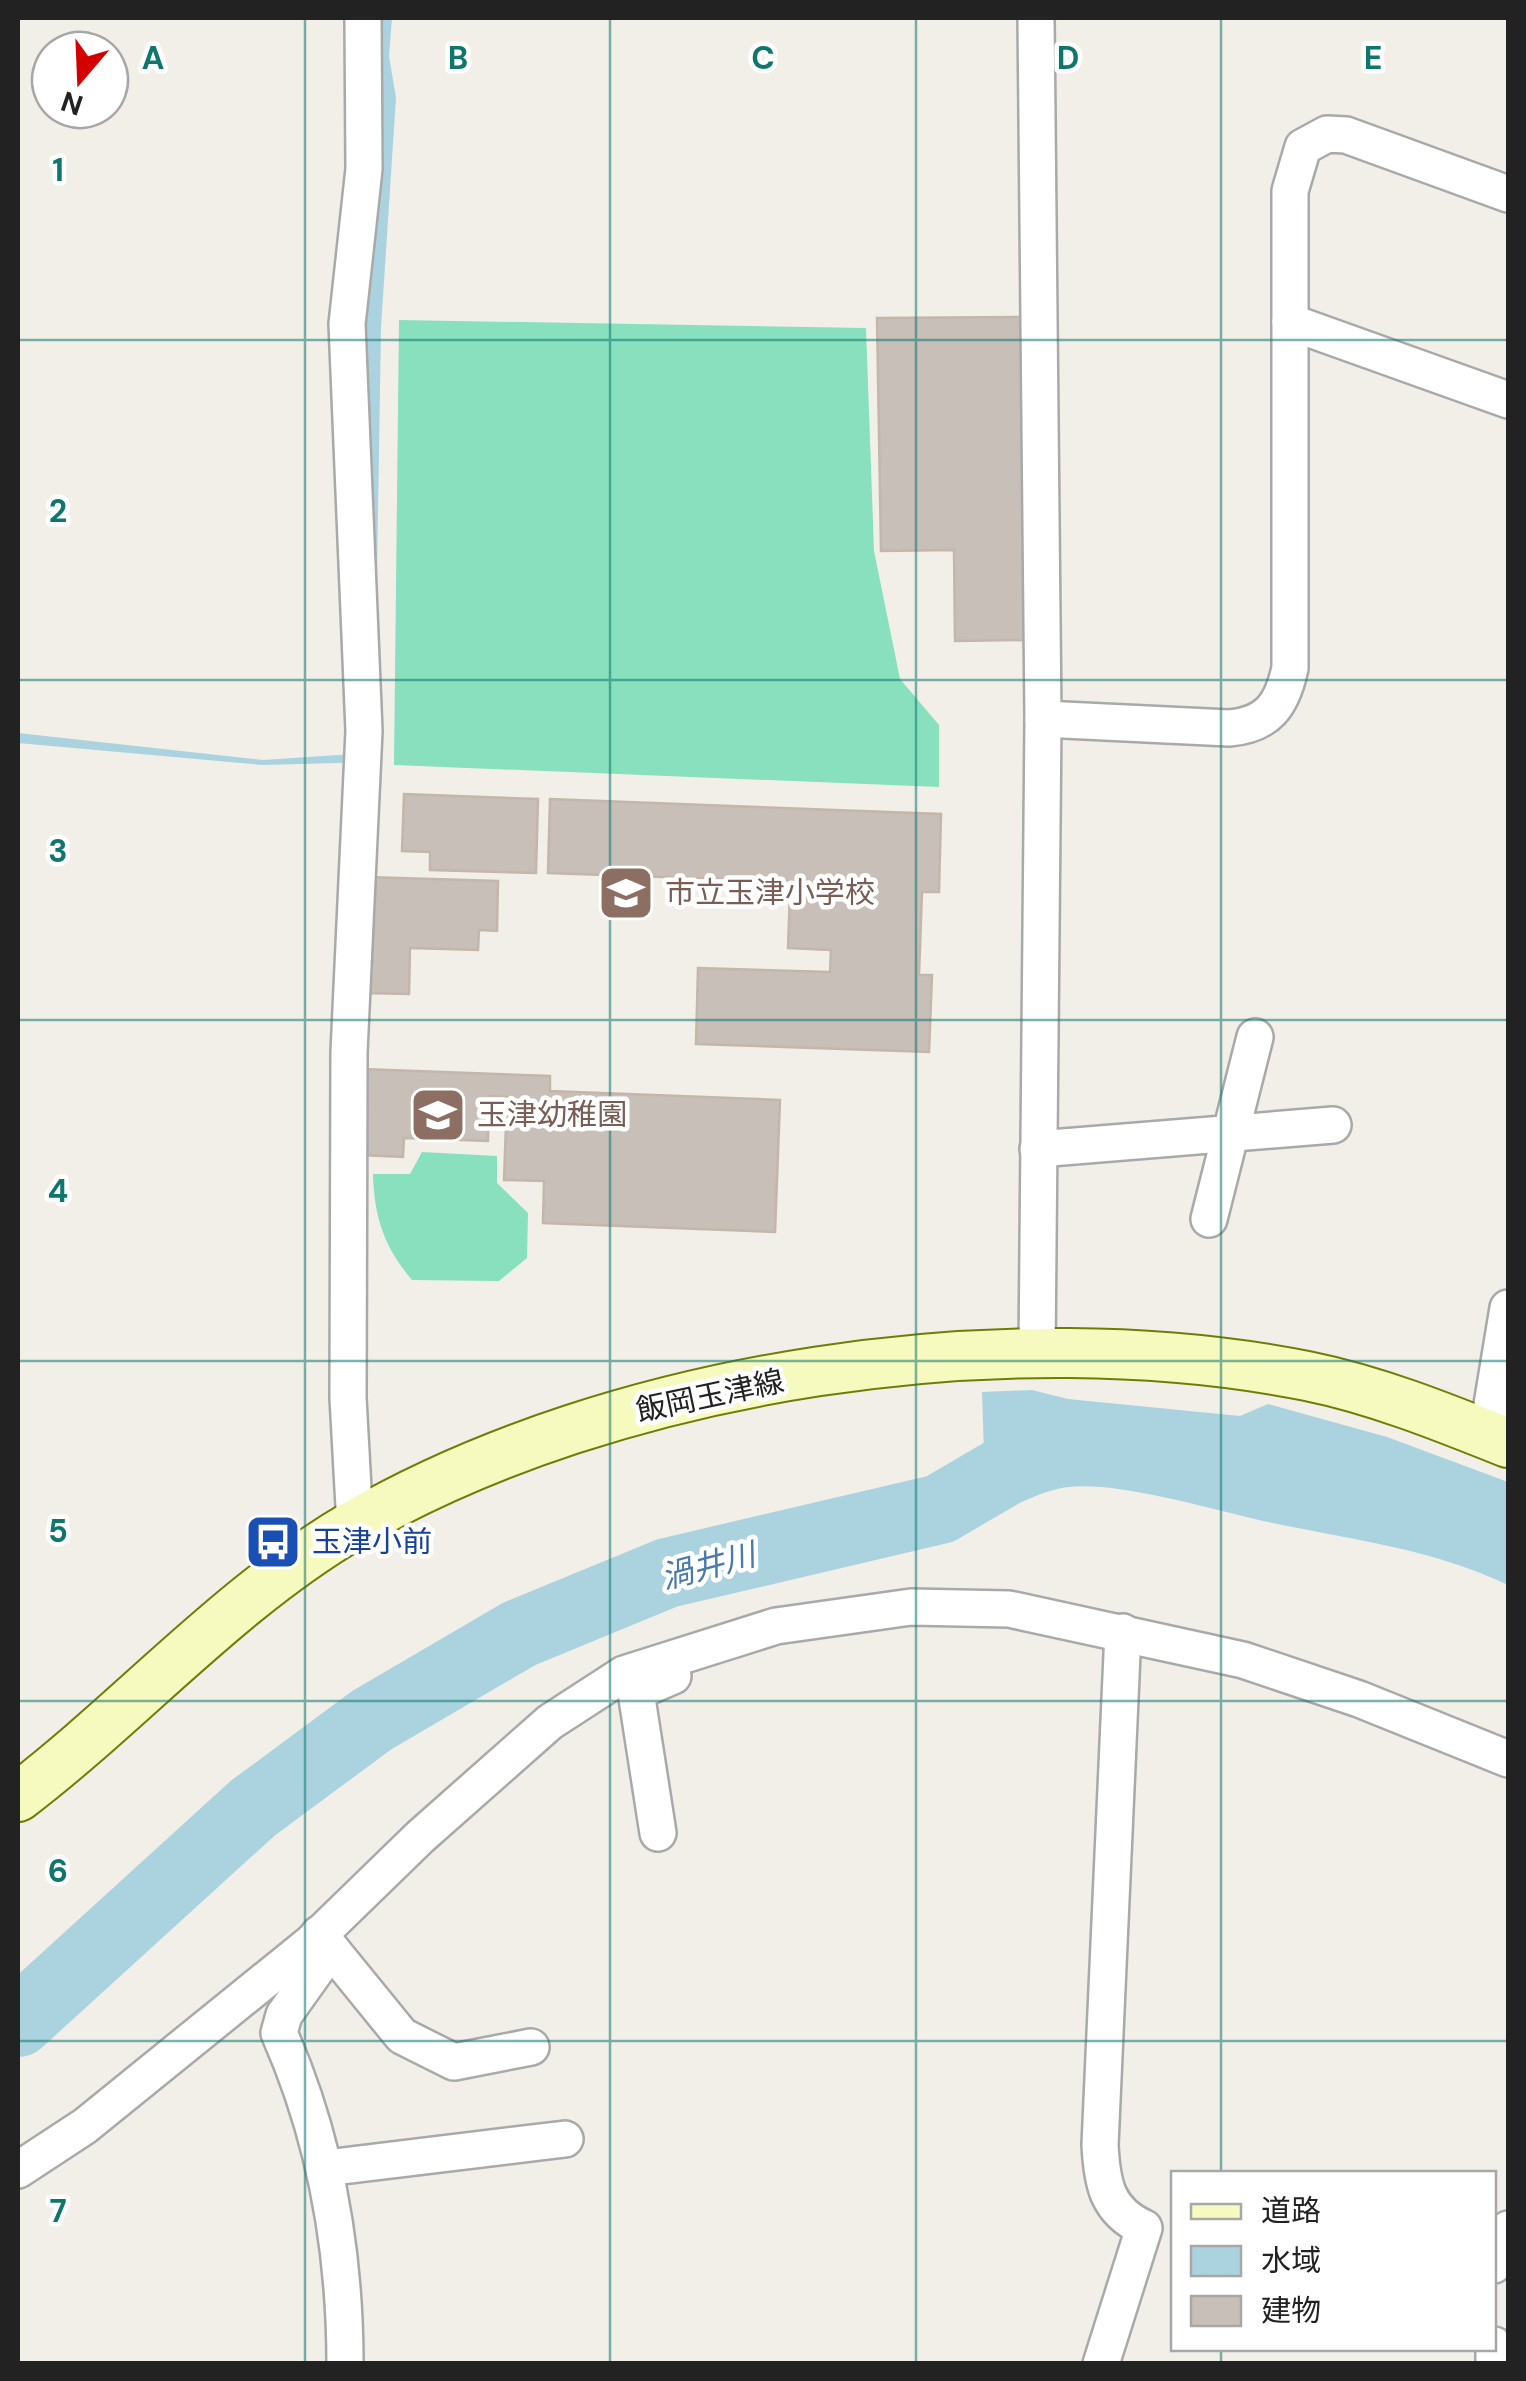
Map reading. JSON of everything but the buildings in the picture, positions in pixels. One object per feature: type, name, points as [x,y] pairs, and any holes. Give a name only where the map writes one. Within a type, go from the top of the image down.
[{"type":"main road","name":"飯岡玉津線","points":[[18,1797],[280,1574],[355,1525],[514,1448],[604,1418],[851,1368],[1037,1352],[1129,1355],[1306,1376],[1386,1397],[1498,1439]]},
{"type":"street","points":[[355,1525],[348,1398],[349,1052],[364,731],[347,324],[364,169],[363,18]]},
{"type":"street","points":[[1036,18],[1043,719],[1037,1352]]},
{"type":"street","points":[[1043,719],[1244,727],[1259,722],[1280,701],[1290,668],[1290,191],[1303,146],[1327,134],[1346,135],[1508,194]]},
{"type":"street","points":[[1290,322],[1508,400]]},
{"type":"street","points":[[1209,1219],[1255,1037]]},
{"type":"street","points":[[1038,1149],[1332,1125]]},
{"type":"street","points":[[1498,1439],[1508,1308]]},
{"type":"street","points":[[18,2170],[85,2126],[325,1942],[420,1837],[550,1722],[624,1674],[776,1626],[910,1607],[1009,1609],[1243,1660],[1359,1699],[1508,1759]]},
{"type":"street","points":[[1101,2364],[1144,2228],[1112,2207],[1102,2174],[1100,2145],[1122,1632]]},
{"type":"street","points":[[658,1833],[636,1692],[680,1673],[691,1652]]},
{"type":"street","points":[[325,1942],[402,2036],[454,2062],[532,2048]]},
{"type":"street","points":[[325,1942],[284,2015],[279,2033],[326,2168],[340,2242],[346,2364]]},
{"type":"street","points":[[326,2168],[565,2139]]},
{"type":"street","points":[[1496,2260],[1508,2229]]},
{"type":"green space","points":[[399,320],[866,328],[874,551],[900,679],[939,725],[939,787],[394,765]]},
{"type":"green space","points":[[422,1152],[497,1156],[497,1183],[528,1213],[527,1258],[499,1281],[412,1280],[394,1255],[378,1217],[373,1174],[410,1174]]},
{"type":"water","points":[[377,18],[392,18],[389,56],[396,98],[381,327],[374,762],[263,765],[18,743],[18,733],[263,760],[368,753],[363,322]]},
{"type":"water","points":[[1032,1390],[1068,1399],[1240,1416],[1268,1404],[1387,1437],[1508,1482],[1508,1585],[1448,1561],[1386,1545],[1102,1487],[1057,1489],[986,1516],[982,1392]]},
{"type":"waterway","name":"渦井川","points":[[18,2022],[253,1808],[372,1720],[519,1634],[667,1573],[940,1509],[1051,1444],[1068,1444]]},
{"type":"place","name":"市立玉津小学校","points":[[626,893]]},
{"type":"place","name":"玉津幼稚園","points":[[438,1115]]},
{"type":"place","name":"玉津小前","points":[[273,1542]]}]
